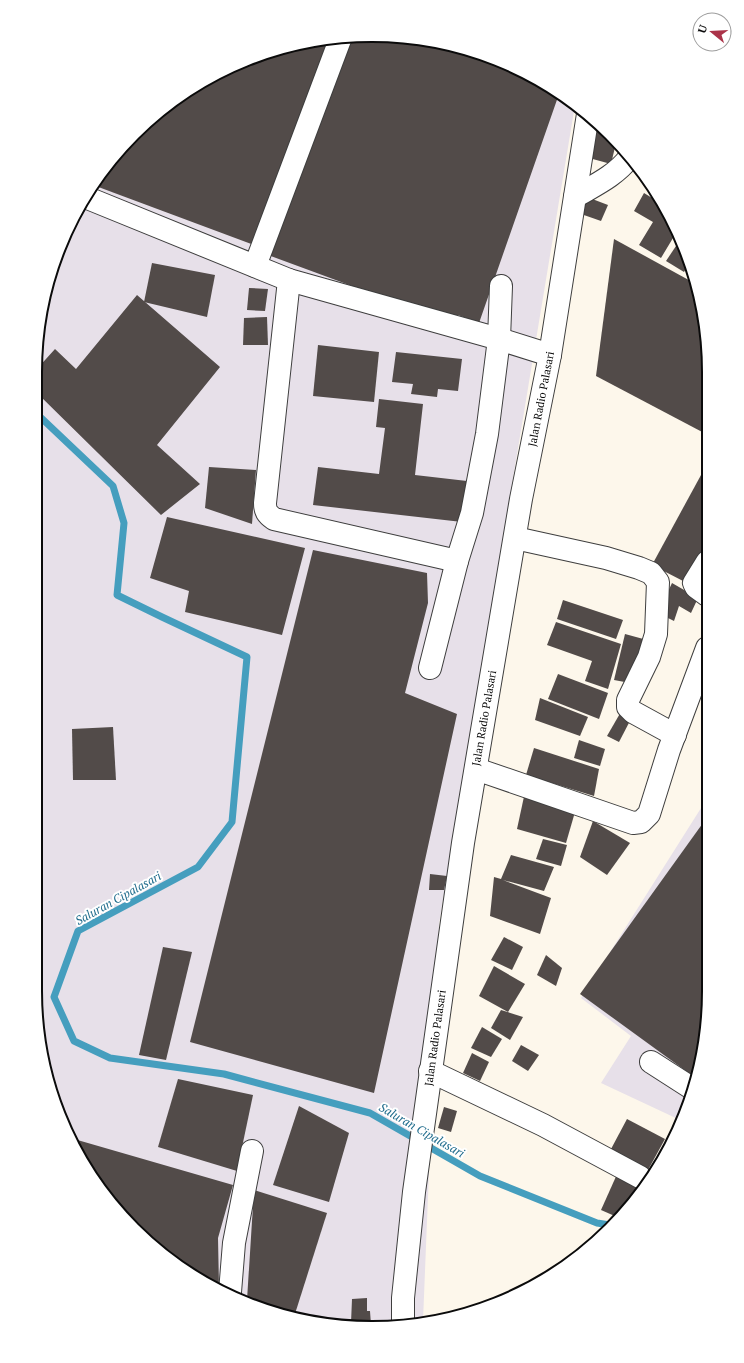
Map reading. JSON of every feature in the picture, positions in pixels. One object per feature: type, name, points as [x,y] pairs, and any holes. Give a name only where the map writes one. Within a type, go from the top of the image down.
[{"type":"street","points":[[255,266],[339,44]]},
{"type":"street","name":"Jalan Radio Palasari","points":[[403,1319],[403,1298],[414,1192],[463,843],[521,499],[550,355],[587,121]]},
{"type":"street","points":[[575,197],[606,179],[620,169],[626,161]]},
{"type":"street","points":[[91,199],[289,280],[499,339],[550,355]]},
{"type":"street","points":[[289,280],[265,503],[267,515],[274,519],[457,561]]},
{"type":"street","points":[[430,668],[457,561],[472,513],[487,434],[499,339],[500,286]]},
{"type":"street","points":[[515,538],[606,558],[651,573],[658,582],[656,634],[649,657],[627,704],[633,712],[675,735]]},
{"type":"street","points":[[702,570],[694,583],[696,587],[702,591]]},
{"type":"street","points":[[476,769],[637,824],[645,820],[648,814],[702,662]]},
{"type":"street","points":[[651,1062],[688,1086]]},
{"type":"street","points":[[430,1070],[543,1125],[640,1177]]},
{"type":"street","points":[[230,1289],[234,1243],[252,1151]]},
{"type":"shaded area","points":[[372,42],[394,43],[436,48],[457,53],[498,67],[518,76],[537,86],[574,111],[439,924],[423,1317],[372,1321],[329,1318],[287,1310],[246,1296],[207,1277],[171,1253],[154,1239],[124,1209],[110,1192],[86,1156],[67,1117],[53,1076],[48,1055],[43,1013],[42,372],[48,308],[53,287],[67,246],[86,207],[110,171],[124,154],[154,124],[171,110],[207,86],[226,76],[246,67],[287,53],[329,45]]},
{"type":"shaded area","points":[[702,806],[701,1013],[696,1055],[691,1076],[676,1118],[601,1083],[631,1036],[581,998]]},
{"type":"building","points":[[347,43],[394,43],[436,48],[457,53],[498,67],[518,76],[557,99],[479,323],[458,315],[455,324],[268,255]]},
{"type":"building","points":[[330,45],[257,246],[99,187],[124,154],[154,124],[171,110],[207,86],[246,67],[266,60],[308,48]]},
{"type":"building","points":[[595,129],[615,149],[611,164],[589,158]]},
{"type":"building","points":[[644,193],[652,198],[658,207],[673,238],[661,258],[639,245],[653,222],[634,211]]},
{"type":"building","points":[[587,197],[608,205],[601,221],[581,214]]},
{"type":"building","points":[[614,239],[689,280],[696,308],[701,350],[702,432],[596,376]]},
{"type":"building","points":[[677,245],[685,270],[684,272],[666,261]]},
{"type":"building","points":[[152,263],[215,275],[207,317],[144,302]]},
{"type":"building","points":[[249,288],[268,289],[265,311],[247,310]]},
{"type":"building","points":[[137,295],[220,367],[157,445],[200,484],[161,515],[42,398],[42,363],[55,349],[76,369]]},
{"type":"building","points":[[267,317],[268,345],[243,345],[244,318]]},
{"type":"building","points":[[318,345],[379,352],[374,402],[313,396]]},
{"type":"building","points":[[396,352],[462,359],[458,391],[438,389],[437,397],[411,394],[413,384],[392,382]]},
{"type":"building","points":[[379,399],[423,404],[415,475],[467,481],[462,522],[313,505],[318,467],[379,474],[385,428],[376,427]]},
{"type":"building","points":[[209,467],[256,470],[252,524],[205,508]]},
{"type":"building","points":[[702,473],[702,551],[685,582],[652,565]]},
{"type":"building","points":[[167,517],[305,548],[282,635],[185,612],[189,591],[150,578]]},
{"type":"building","points":[[313,550],[427,573],[428,603],[405,693],[457,714],[374,1093],[190,1042]]},
{"type":"building","points":[[672,583],[698,598],[691,613],[679,606],[674,621],[658,613]]},
{"type":"building","points":[[563,600],[623,620],[616,639],[557,619]]},
{"type":"building","points":[[556,622],[621,644],[608,689],[585,681],[592,661],[547,645]]},
{"type":"building","points":[[625,634],[647,640],[630,683],[614,680]]},
{"type":"building","points":[[558,674],[608,693],[599,719],[548,699]]},
{"type":"building","points":[[540,698],[588,717],[580,736],[535,720]]},
{"type":"building","points":[[622,710],[632,717],[619,742],[607,736]]},
{"type":"building","points":[[113,727],[116,780],[73,780],[72,729]]},
{"type":"building","points":[[579,740],[605,749],[600,766],[574,758]]},
{"type":"building","points":[[534,748],[599,769],[594,796],[526,775]]},
{"type":"building","points":[[525,792],[575,812],[566,843],[517,829]]},
{"type":"building","points":[[593,821],[630,843],[607,875],[580,857]]},
{"type":"building","points":[[702,824],[702,991],[699,1034],[691,1075],[580,994]]},
{"type":"building","points":[[543,839],[567,845],[561,866],[536,859]]},
{"type":"building","points":[[511,855],[554,867],[544,891],[503,880],[551,898],[540,934],[490,916],[494,877],[501,879]]},
{"type":"building","points":[[430,874],[447,876],[444,890],[429,890]]},
{"type":"building","points":[[504,937],[523,947],[512,970],[491,960]]},
{"type":"building","points":[[163,947],[192,952],[166,1060],[139,1055]]},
{"type":"building","points":[[546,955],[562,968],[556,986],[537,975]]},
{"type":"building","points":[[494,966],[525,984],[508,1012],[479,996]]},
{"type":"building","points":[[501,1010],[523,1017],[510,1040],[491,1028]]},
{"type":"building","points":[[482,1027],[502,1039],[491,1057],[471,1048]]},
{"type":"building","points":[[521,1045],[539,1055],[528,1071],[512,1061]]},
{"type":"building","points":[[472,1053],[489,1062],[480,1081],[463,1073]]},
{"type":"building","points":[[178,1079],[253,1095],[237,1171],[158,1147]]},
{"type":"building","points":[[299,1106],[349,1133],[329,1202],[273,1185]]},
{"type":"building","points":[[444,1107],[457,1111],[451,1132],[438,1128]]},
{"type":"building","points":[[627,1119],[665,1139],[648,1170],[611,1149]]},
{"type":"building","points":[[78,1140],[233,1185],[218,1238],[219,1283],[171,1253],[154,1239],[124,1209],[110,1192],[86,1156]]},
{"type":"building","points":[[618,1172],[641,1182],[614,1215],[601,1210]]},
{"type":"building","points":[[254,1190],[327,1213],[296,1312],[247,1296]]},
{"type":"building","points":[[367,1298],[367,1311],[370,1311],[371,1321],[351,1320],[352,1299]]},
{"type":"waterway","name":"Saluran Cipalasari","points":[[42,419],[113,486],[124,523],[117,595],[247,657],[232,822],[198,867],[78,931],[54,997],[74,1041],[110,1058],[224,1074],[370,1113],[480,1176],[597,1223],[605,1224]]}]
